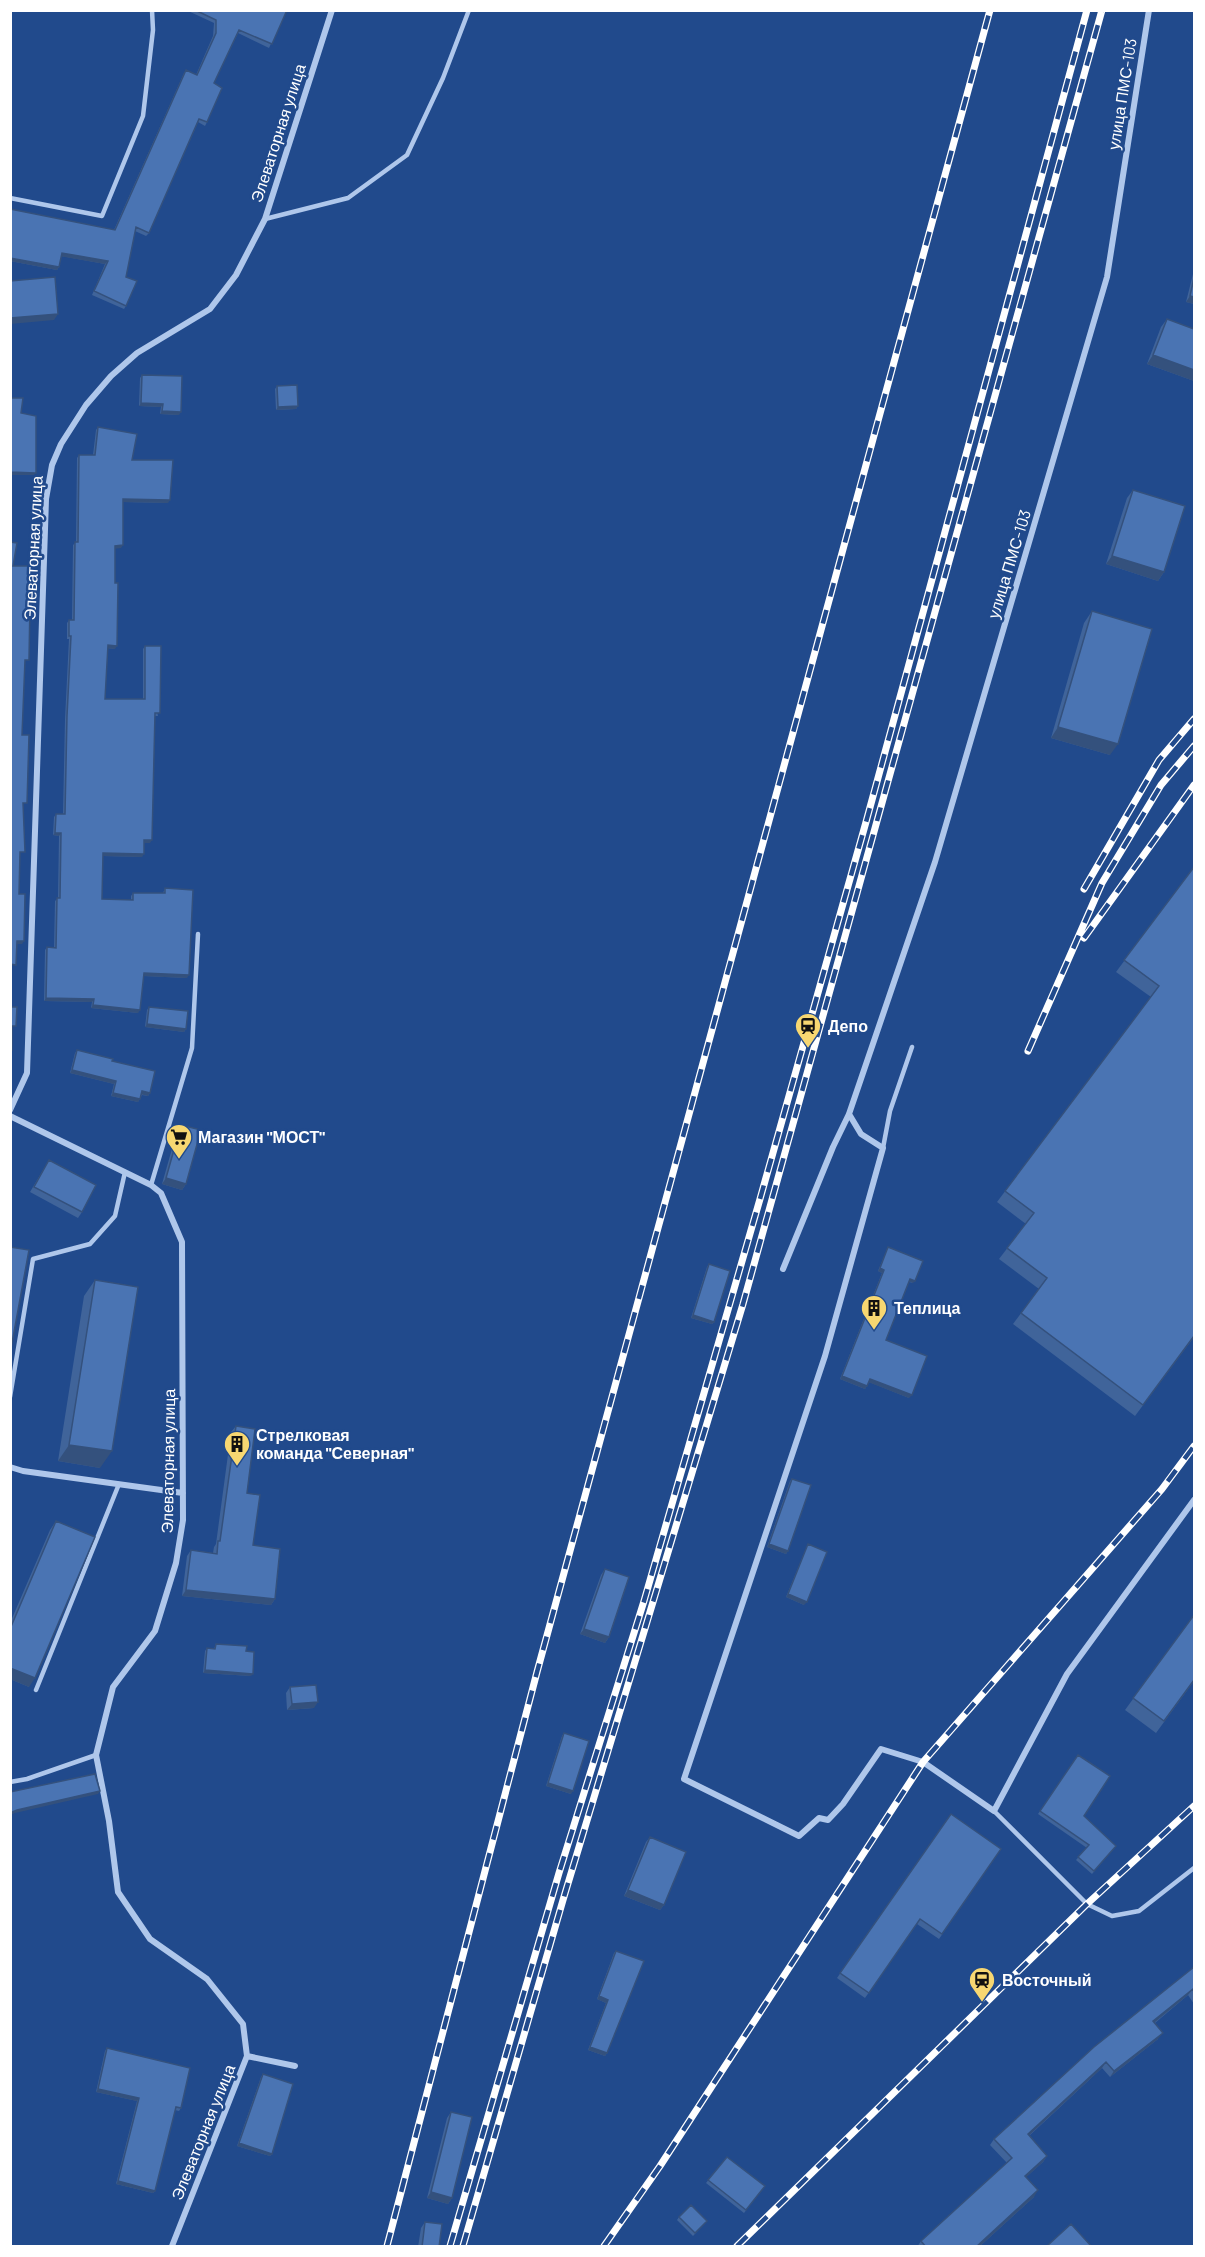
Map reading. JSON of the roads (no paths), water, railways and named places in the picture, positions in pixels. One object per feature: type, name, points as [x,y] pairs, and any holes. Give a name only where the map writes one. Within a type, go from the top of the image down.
[{"type":"street","name":"Элеваторная улица","points":[[10,1110],[27,1073],[46,499],[52,465],[60,444],[86,405],[111,376],[137,353],[210,309],[236,275],[265,219],[332,10]]},
{"type":"street","name":"улица ПМС-103","points":[[783,1269],[849,1114],[934,862],[1107,277],[1149,10]]},
{"type":"street","points":[[849,1114],[861,1134],[883,1148],[825,1356],[684,1779],[799,1836],[819,1818],[828,1820],[843,1803],[881,1749],[923,1762],[994,1810],[1067,1674],[1194,1500]]},
{"type":"street","name":"Элеваторная улица","points":[[10,1116],[151,1185],[161,1193],[182,1242],[183,1520],[176,1563],[155,1631],[113,1687],[96,1755],[109,1821],[118,1892],[150,1939],[207,1979],[243,2024],[247,2056],[172,2247]]},
{"type":"street","points":[[10,1467],[23,1471],[183,1493]]},
{"type":"street","points":[[247,2056],[295,2066]]},
{"type":"lane","points":[[10,198],[102,216],[143,116],[153,30],[152,10]]},
{"type":"lane","points":[[265,219],[348,198],[407,155],[442,78],[469,10]]},
{"type":"lane","points":[[151,1185],[192,1048],[198,934]]},
{"type":"lane","points":[[883,1148],[890,1111],[912,1047]]},
{"type":"lane","points":[[22,1257],[33,1259],[90,1244],[116,1216],[125,1172]]},
{"type":"lane","points":[[10,1397],[33,1259]]},
{"type":"lane","points":[[36,1690],[119,1484]]},
{"type":"lane","points":[[10,1782],[27,1779],[96,1755]]},
{"type":"lane","points":[[994,1810],[1087,1904],[1112,1916],[1139,1911],[1194,1868]]},
{"type":"railway","points":[[387,2246],[537,1672],[990,10]]},
{"type":"railway","points":[[450,2246],[559,1873],[644,1601],[760,1199],[866,822],[1087,10]]},
{"type":"railway","points":[[463,2246],[563,1900],[743,1304],[1102,10]]},
{"type":"railway","points":[[1084,889],[1159,760],[1194,719]]},
{"type":"railway","points":[[1028,1051],[1102,883],[1161,785],[1194,746]]},
{"type":"railway","points":[[1084,938],[1194,785]]},
{"type":"railway","points":[[604,2246],[660,2166],[923,1762],[1162,1489],[1194,1446]]},
{"type":"railway","points":[[737,2246],[1087,1904],[1194,1806]]},
{"type":"place","name":"Депо","points":[[808,1049]]},
{"type":"place","name":"Магазин \"МОСТ\"","points":[[179,1160]]},
{"type":"place","name":"Теплица","points":[[874,1331]]},
{"type":"place","name":"Стрелковая команда \"Северная\"","points":[[237,1467]]},
{"type":"place","name":"Восточный","points":[[982,2003]]}]
